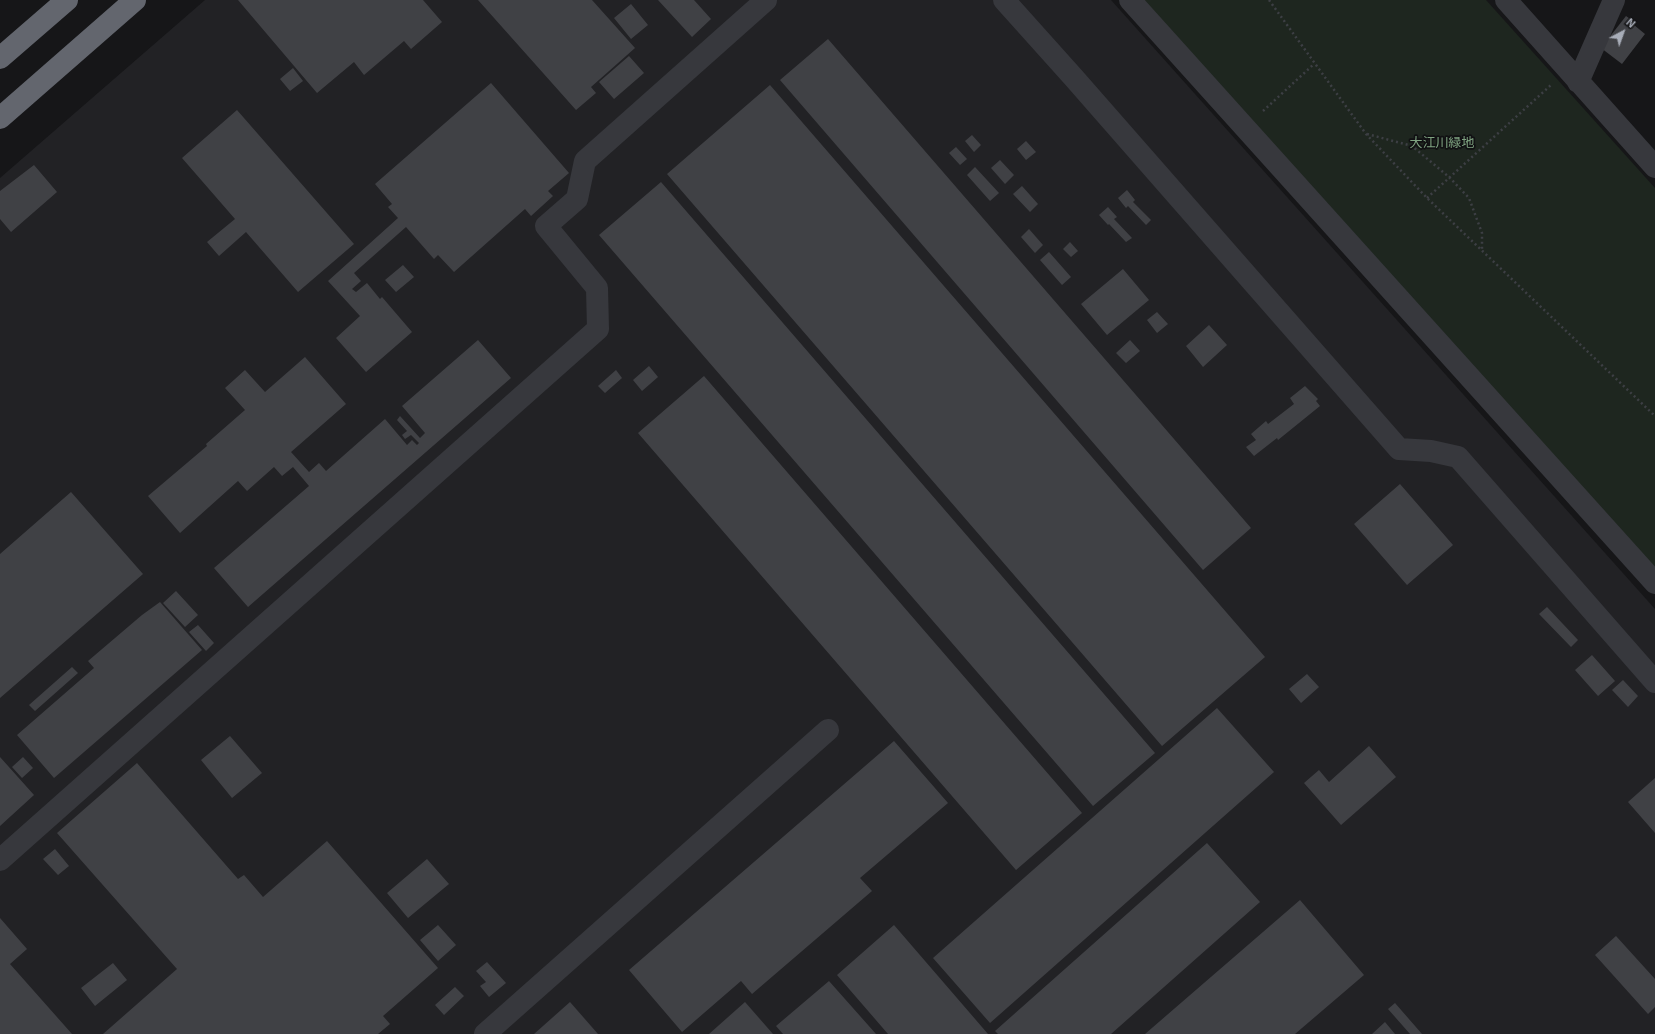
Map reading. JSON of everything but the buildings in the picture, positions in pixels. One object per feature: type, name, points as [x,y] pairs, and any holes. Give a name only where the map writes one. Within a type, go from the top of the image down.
[{"type":"highway","points":[[0,58],[67,0]]},
{"type":"highway","points":[[0,118],[135,0]]},
{"type":"street","points":[[0,860],[598,329],[597,288],[546,226],[577,199],[585,161],[766,0]]},
{"type":"street","points":[[1004,0],[1399,449],[1431,451],[1458,457],[1655,682]]},
{"type":"street","points":[[1130,0],[1655,583]]},
{"type":"street","points":[[1506,0],[1655,167]]},
{"type":"street","points":[[1573,76],[1614,0]]},
{"type":"street","points":[[485,1034],[828,730]]},
{"type":"path","points":[[1269,0],[1366,134],[1426,198],[1655,416]]},
{"type":"path","points":[[1245,128],[1314,64]]},
{"type":"path","points":[[1426,198],[1449,177],[1573,76]]},
{"type":"path","points":[[1366,134],[1412,146],[1449,177],[1469,198],[1482,234],[1482,251]]},
{"type":"shaded area","points":[[205,0],[1111,0],[1655,609],[1655,1034],[0,1034],[0,178]]},
{"type":"green space","name":"大江川緑地","points":[[1139,0],[1486,0],[1655,188],[1655,569]]}]
